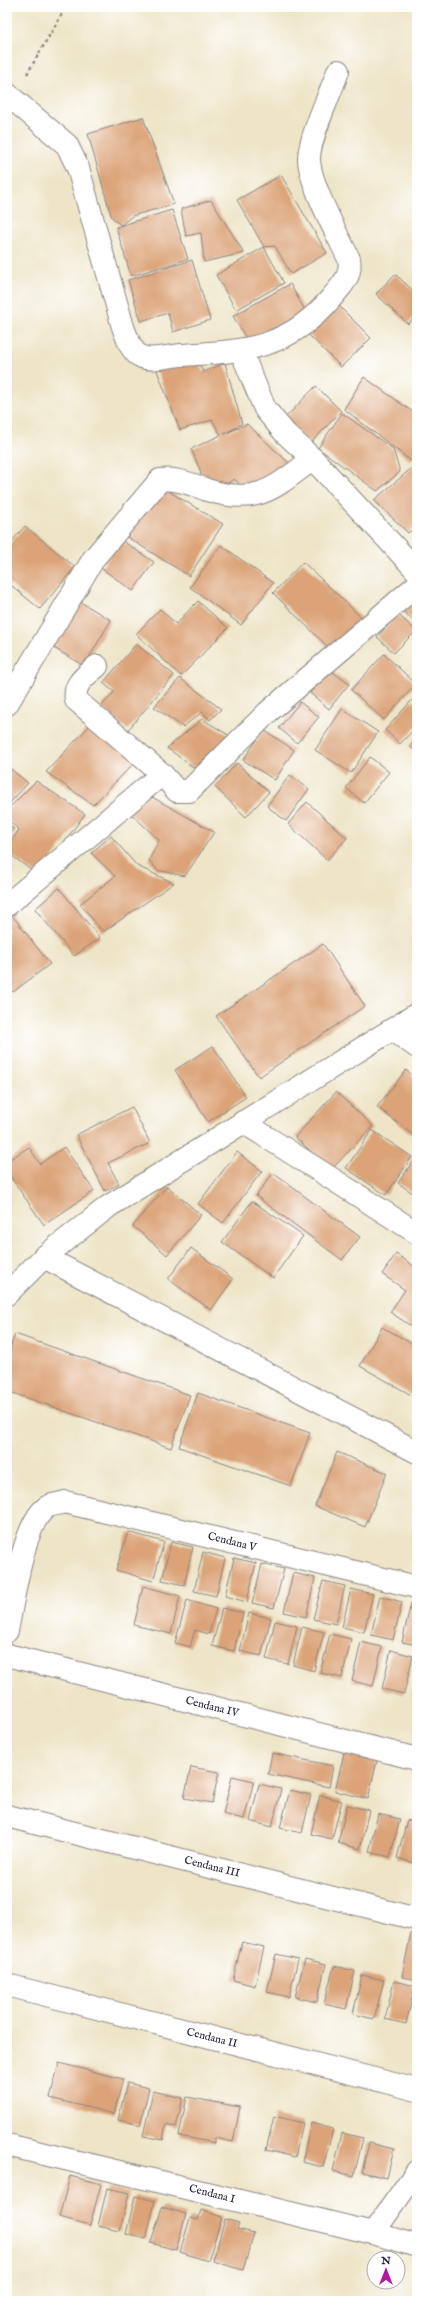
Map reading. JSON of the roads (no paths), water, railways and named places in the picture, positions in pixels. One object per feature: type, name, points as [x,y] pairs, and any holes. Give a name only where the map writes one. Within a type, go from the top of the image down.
[{"type":"street","points":[[10,97],[67,145],[78,168],[123,327],[133,350],[142,357],[241,351],[281,340],[302,327],[331,298],[347,278],[351,270],[349,259],[312,178],[309,158],[312,142],[338,71]]},
{"type":"street","points":[[241,351],[266,409],[285,433],[313,459],[417,571]]},
{"type":"street","points":[[7,704],[94,558],[160,480],[173,479],[226,496],[257,496],[281,482],[313,459]]},
{"type":"street","points":[[97,666],[79,682],[75,690],[76,700],[162,774],[177,791],[189,791],[268,712],[417,585]]},
{"type":"street","points":[[7,905],[162,774]]},
{"type":"street","points":[[7,1294],[44,1257],[109,1206],[417,1014]]},
{"type":"street","points":[[393,1030],[417,1047]]},
{"type":"street","points":[[244,1122],[417,1233]]},
{"type":"street","points":[[44,1257],[417,1452]]},
{"type":"street","name":"Cendana V","points":[[7,1631],[25,1542],[36,1521],[47,1507],[65,1502],[417,1587]]},
{"type":"street","name":"Cendana IV","points":[[7,1655],[417,1760]]},
{"type":"street","name":"Cendana III","points":[[7,1816],[417,1919]]},
{"type":"street","name":"Cendana II","points":[[7,1985],[417,2090]]},
{"type":"street","name":"Cendana I","points":[[7,2144],[373,2233],[417,2246]]},
{"type":"street","points":[[373,2233],[417,2171]]}]
